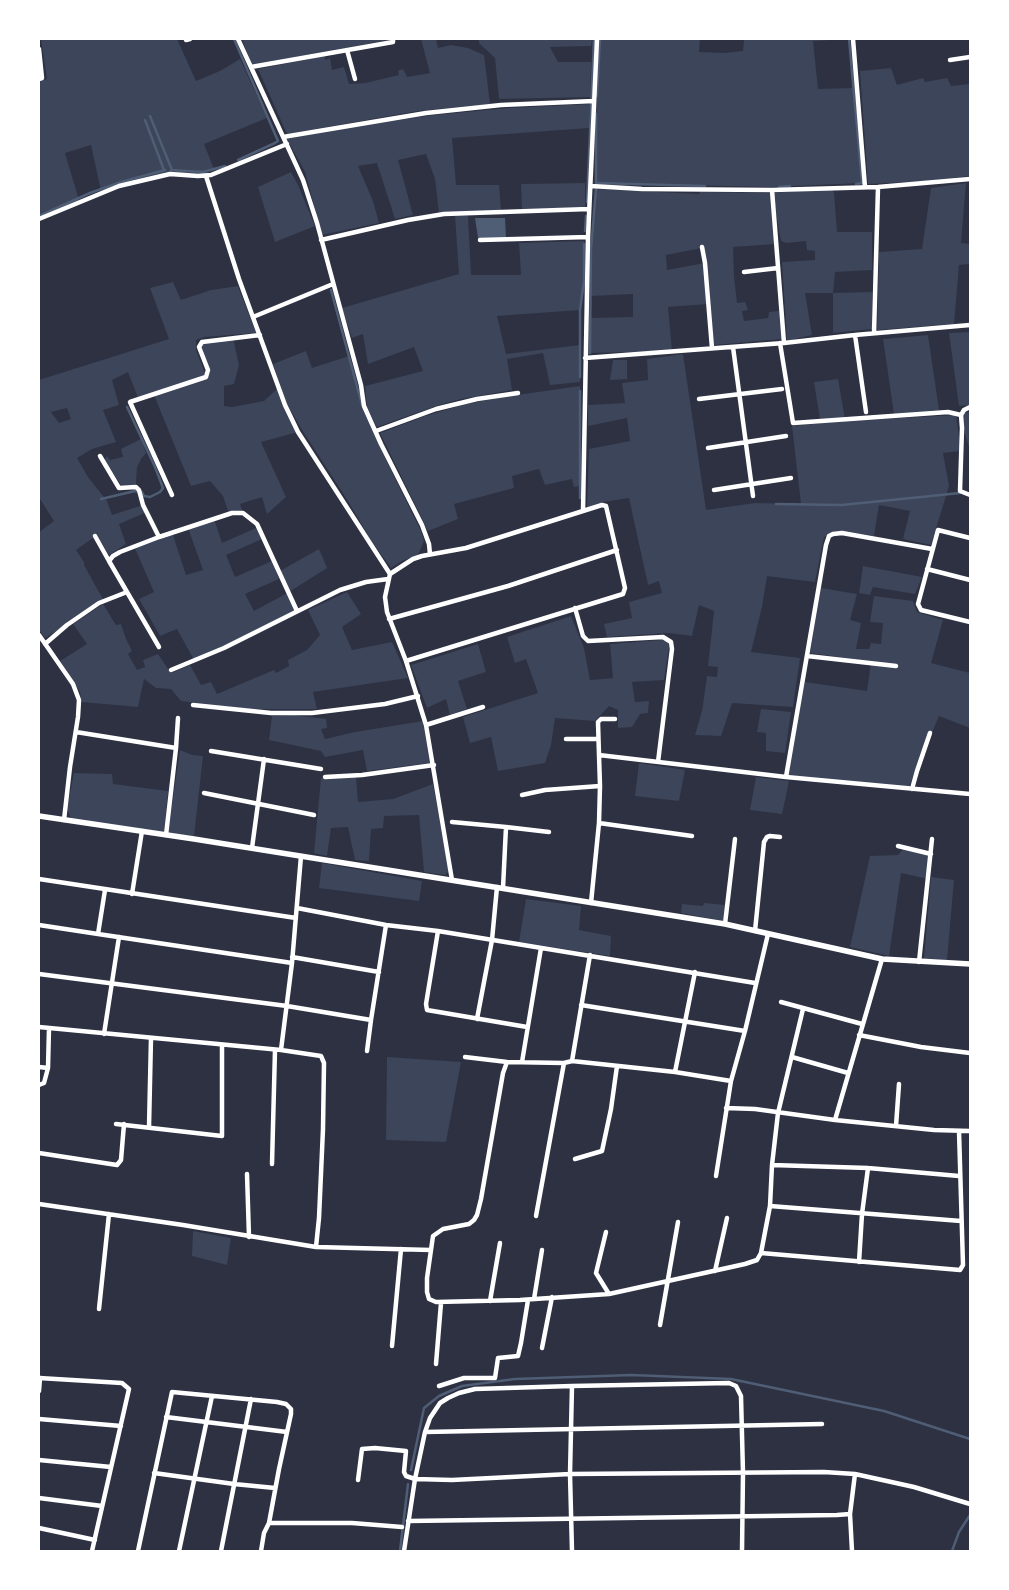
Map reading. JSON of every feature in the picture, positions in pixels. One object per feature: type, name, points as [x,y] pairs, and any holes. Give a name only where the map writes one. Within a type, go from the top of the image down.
[{"type":"street","points":[[238,39],[303,180],[361,385],[364,406],[422,525],[429,544],[430,554]]},
{"type":"street","points":[[251,68],[394,42],[393,39]]},
{"type":"street","points":[[583,510],[588,238],[597,39]]},
{"type":"street","points":[[853,39],[865,187]]},
{"type":"street","points":[[39,49],[42,78],[39,79]]},
{"type":"street","points":[[347,50],[355,79]]},
{"type":"street","points":[[950,60],[970,57]]},
{"type":"street","points":[[283,137],[426,112],[501,105],[594,101]]},
{"type":"street","points":[[39,219],[119,186],[161,175],[206,176],[286,144]]},
{"type":"street","points":[[206,176],[227,244],[285,405],[298,432],[389,576],[385,597],[389,619],[406,661],[426,725],[452,880]]},
{"type":"street","points":[[591,186],[642,189],[772,190],[878,187],[970,179]]},
{"type":"street","points":[[874,333],[878,187]]},
{"type":"street","points":[[772,190],[782,343],[793,423],[948,412],[961,415]]},
{"type":"street","points":[[321,240],[444,214],[589,209]]},
{"type":"street","points":[[480,240],[588,238]]},
{"type":"street","points":[[702,248],[712,348]]},
{"type":"street","points":[[744,272],[778,268]]},
{"type":"street","points":[[253,317],[333,284]]},
{"type":"street","points":[[585,358],[782,343],[970,325]]},
{"type":"street","points":[[172,495],[130,402],[206,377],[208,370],[199,347],[202,342],[260,335]]},
{"type":"street","points":[[855,335],[866,412]]},
{"type":"street","points":[[733,347],[753,496]]},
{"type":"street","points":[[698,399],[782,389]]},
{"type":"street","points":[[376,432],[436,409],[477,399],[518,393]]},
{"type":"street","points":[[970,407],[964,410],[961,415],[960,491],[970,495]]},
{"type":"street","points":[[708,448],[786,436]]},
{"type":"street","points":[[100,456],[119,488],[136,488],[140,493],[158,537]]},
{"type":"street","points":[[714,490],[791,478]]},
{"type":"street","points":[[171,670],[224,648],[340,590],[389,576],[413,559],[466,548],[583,510],[601,505],[606,506],[625,588],[624,593],[620,596],[575,608],[406,661]]},
{"type":"street","points":[[109,561],[120,552],[158,537],[239,512],[248,516],[257,524],[264,535],[298,611]]},
{"type":"street","points":[[970,538],[938,530],[918,604],[920,608],[970,622]]},
{"type":"street","points":[[786,777],[829,536],[842,533],[932,549]]},
{"type":"street","points":[[95,536],[159,647]]},
{"type":"street","points":[[389,619],[508,586],[617,550]]},
{"type":"street","points":[[926,569],[970,580]]},
{"type":"street","points":[[45,644],[67,625],[99,603],[127,592]]},
{"type":"street","points":[[575,608],[583,636],[588,641],[663,637],[671,642],[672,649],[658,762]]},
{"type":"street","points":[[39,635],[77,691],[79,708],[64,820]]},
{"type":"street","points":[[807,656],[896,666]]},
{"type":"street","points":[[193,705],[271,713],[312,713],[385,704],[418,696]]},
{"type":"street","points":[[426,725],[483,707]]},
{"type":"street","points":[[166,835],[178,718]]},
{"type":"street","points":[[590,903],[600,786],[598,721],[601,719],[615,719]]},
{"type":"street","points":[[76,732],[176,748]]},
{"type":"street","points":[[912,789],[916,771],[930,733]]},
{"type":"street","points":[[566,738],[598,739]]},
{"type":"street","points":[[211,751],[322,770]]},
{"type":"street","points":[[599,755],[786,777],[970,794]]},
{"type":"street","points":[[252,848],[264,759]]},
{"type":"street","points":[[325,777],[362,775],[434,765]]},
{"type":"street","points":[[522,795],[545,790],[600,786]]},
{"type":"street","points":[[204,794],[314,815]]},
{"type":"street","points":[[39,816],[252,848],[725,924],[882,959],[970,964]]},
{"type":"street","points":[[452,822],[549,832]]},
{"type":"street","points":[[598,822],[692,836]]},
{"type":"street","points":[[477,1019],[500,888],[506,827]]},
{"type":"street","points":[[132,894],[142,831]]},
{"type":"street","points":[[755,931],[764,842],[770,836],[780,837]]},
{"type":"street","points":[[725,924],[736,839]]},
{"type":"street","points":[[919,962],[932,839]]},
{"type":"street","points":[[898,846],[931,854]]},
{"type":"street","points":[[281,1050],[292,964],[301,856]]},
{"type":"street","points":[[39,879],[296,918]]},
{"type":"street","points":[[98,934],[105,890]]},
{"type":"street","points":[[296,908],[386,925],[438,931],[755,983]]},
{"type":"street","points":[[366,1051],[386,925]]},
{"type":"street","points":[[39,926],[292,964]]},
{"type":"street","points":[[438,931],[426,1008],[430,1011],[527,1027]]},
{"type":"street","points":[[716,1176],[731,1081],[768,934]]},
{"type":"street","points":[[104,1034],[119,937]]},
{"type":"street","points":[[522,1062],[541,948]]},
{"type":"street","points":[[572,1061],[590,955]]},
{"type":"street","points":[[292,957],[379,972]]},
{"type":"street","points":[[835,1120],[882,959]]},
{"type":"street","points":[[675,1072],[695,972]]},
{"type":"street","points":[[39,974],[287,1006],[371,1020]]},
{"type":"street","points":[[781,1002],[862,1024]]},
{"type":"street","points":[[580,1005],[745,1031]]},
{"type":"street","points":[[507,1062],[503,1073],[481,1199],[474,1220],[469,1224],[443,1229],[433,1236],[427,1278],[428,1296],[431,1301],[441,1303],[609,1294],[753,1262],[759,1258],[762,1253],[770,1206],[772,1165],[778,1113],[803,1009]]},
{"type":"street","points":[[39,1027],[222,1046],[281,1050],[321,1056],[324,1060],[319,1218],[316,1247]]},
{"type":"street","points":[[39,1085],[44,1083],[48,1068],[49,1028]]},
{"type":"street","points":[[859,1035],[921,1047],[970,1053]]},
{"type":"street","points":[[149,1127],[150,1038]]},
{"type":"street","points":[[116,1124],[222,1136],[222,1046]]},
{"type":"street","points":[[272,1164],[275,1050]]},
{"type":"street","points":[[464,1057],[507,1062],[564,1063],[572,1061],[675,1072],[731,1081]]},
{"type":"street","points":[[792,1057],[848,1073]]},
{"type":"street","points":[[536,1216],[564,1063]]},
{"type":"street","points":[[575,1159],[602,1151],[610,1117],[617,1066]]},
{"type":"street","points":[[39,1067],[48,1068]]},
{"type":"street","points":[[896,1126],[899,1084]]},
{"type":"street","points":[[726,1108],[755,1109],[896,1126],[970,1131]]},
{"type":"street","points":[[39,1153],[117,1165],[121,1160],[124,1124]]},
{"type":"street","points":[[762,1253],[960,1270],[963,1265],[959,1131]]},
{"type":"street","points":[[772,1165],[868,1168],[959,1176]]},
{"type":"street","points":[[860,1262],[862,1214],[868,1168]]},
{"type":"street","points":[[248,1174],[249,1237]]},
{"type":"street","points":[[39,1204],[316,1247],[431,1250]]},
{"type":"street","points":[[770,1206],[961,1221]]},
{"type":"street","points":[[99,1309],[109,1214]]},
{"type":"street","points":[[714,1270],[727,1218]]},
{"type":"street","points":[[660,1325],[678,1222]]},
{"type":"street","points":[[606,1232],[596,1273],[609,1294]]},
{"type":"street","points":[[490,1301],[500,1243]]},
{"type":"street","points":[[392,1346],[401,1249]]},
{"type":"street","points":[[440,1386],[464,1378],[496,1378],[498,1358],[518,1356],[542,1250]]},
{"type":"street","points":[[542,1348],[552,1297]]},
{"type":"street","points":[[436,1364],[441,1303]]},
{"type":"street","points":[[39,1391],[40,1378],[125,1384],[129,1392],[92,1551]]},
{"type":"street","points":[[404,1551],[415,1479],[425,1432],[430,1418],[440,1403],[460,1392],[475,1389],[572,1386],[733,1384],[740,1392],[742,1426],[742,1551]]},
{"type":"street","points":[[572,1386],[570,1429],[572,1551]]},
{"type":"street","points":[[138,1551],[172,1392],[251,1399],[286,1404],[291,1409],[274,1488],[269,1523],[264,1533],[261,1551]]},
{"type":"street","points":[[179,1551],[212,1396]]},
{"type":"street","points":[[221,1551],[251,1399]]},
{"type":"street","points":[[166,1417],[287,1432]]},
{"type":"street","points":[[39,1419],[120,1426]]},
{"type":"street","points":[[425,1432],[822,1424]]},
{"type":"street","points":[[358,1480],[362,1448],[375,1448],[406,1451],[404,1472],[406,1476],[415,1479],[452,1480],[570,1474],[824,1472],[855,1474],[914,1487],[970,1504]]},
{"type":"street","points":[[39,1460],[111,1466]]},
{"type":"street","points":[[154,1473],[274,1488]]},
{"type":"street","points":[[852,1551],[850,1514],[855,1474]]},
{"type":"street","points":[[39,1498],[102,1506]]},
{"type":"street","points":[[408,1521],[836,1516],[850,1514]]},
{"type":"street","points":[[269,1523],[352,1523],[402,1526]]},
{"type":"street","points":[[39,1528],[95,1540]]},
{"type":"shaded area","points":[[41,39],[177,39],[196,81],[220,71],[240,59],[267,118],[204,144],[214,169],[204,174],[171,173],[101,191],[91,145],[65,153],[79,200],[39,218],[39,81],[47,79]]},
{"type":"shaded area","points":[[242,39],[387,39],[388,40],[252,65]]},
{"type":"shaded area","points":[[421,39],[436,39],[438,48],[451,45],[468,48],[484,55],[490,104],[418,111],[287,134],[258,69],[325,56],[325,60],[330,58],[332,70],[344,67],[349,84],[365,83],[399,75],[398,71],[403,69],[407,77],[430,73]]},
{"type":"shaded area","points":[[479,39],[592,39],[591,46],[550,47],[558,62],[591,62],[590,97],[499,99],[495,58],[479,43]]},
{"type":"shaded area","points":[[600,39],[700,39],[699,52],[724,53],[743,51],[744,39],[849,39],[813,41],[818,89],[853,88],[862,183],[770,187],[596,183],[596,112]]},
{"type":"shaded area","points":[[891,68],[897,85],[923,78],[925,82],[947,78],[951,86],[970,84],[970,176],[928,181],[868,184],[860,71]]},
{"type":"shaded area","points":[[590,104],[589,128],[452,138],[456,185],[499,185],[501,210],[439,213],[435,179],[426,154],[398,160],[413,215],[395,219],[377,163],[358,166],[373,201],[379,223],[322,235],[305,172],[287,139],[350,127],[433,115],[509,108]]},
{"type":"shaded area","points":[[291,172],[315,226],[275,242],[258,187]]},
{"type":"shaded area","points":[[585,183],[585,207],[522,210],[521,184]]},
{"type":"shaded area","points":[[966,183],[961,243],[970,244],[970,264],[959,265],[954,324],[877,330],[879,252],[922,249],[931,188]]},
{"type":"shaded area","points":[[831,188],[834,193],[837,232],[872,232],[872,270],[835,272],[833,293],[805,293],[812,335],[787,341],[782,262],[815,260],[815,251],[807,250],[806,241],[786,243],[781,241],[773,197],[776,244],[733,247],[734,277],[737,303],[745,302],[748,310],[742,311],[744,321],[768,318],[769,312],[779,311],[782,339],[714,345],[707,261],[702,248],[666,255],[667,270],[705,263],[708,304],[668,307],[672,351],[590,353],[590,318],[633,317],[633,294],[591,296],[591,249],[596,189],[699,194],[700,192],[772,193]]},
{"type":"shaded area","points":[[455,216],[468,216],[471,275],[521,275],[519,243],[584,241],[584,281],[580,310],[497,316],[506,354],[580,345],[580,382],[550,385],[543,353],[507,359],[512,390],[461,399],[377,427],[367,407],[365,386],[423,371],[414,347],[368,364],[363,334],[352,338],[342,308],[459,274]]},
{"type":"shaded area","points":[[475,218],[505,218],[506,238],[478,238]]},
{"type":"shaded area","points":[[173,282],[181,300],[211,290],[238,286],[256,333],[204,337],[196,340],[196,350],[205,373],[204,376],[138,398],[128,372],[112,380],[119,405],[103,410],[116,442],[92,449],[77,458],[88,477],[107,501],[112,515],[143,505],[147,512],[119,524],[126,544],[109,555],[97,535],[76,550],[104,601],[45,638],[39,630],[39,532],[54,521],[39,499],[39,380],[169,339],[150,288]],"holes":[[[67,408],[71,419],[59,423],[51,412]]]},
{"type":"shaded area","points":[[872,292],[872,329],[833,333],[833,293]]},
{"type":"shaded area","points":[[970,332],[970,405],[959,406],[949,333]]},
{"type":"shaded area","points":[[928,335],[939,410],[894,414],[883,339]]},
{"type":"shaded area","points":[[233,338],[239,365],[234,384],[224,386],[224,406],[232,407],[264,401],[279,387],[298,432],[261,442],[286,497],[267,514],[262,497],[240,504],[243,513],[229,514],[223,496],[210,481],[191,486],[154,395],[208,374],[200,352],[202,342]]},
{"type":"shaded area","points":[[306,351],[312,368],[349,356],[362,407],[421,531],[424,541],[418,555],[402,561],[391,568],[371,540],[286,402],[273,364]]},
{"type":"shaded area","points":[[683,354],[706,510],[755,503],[801,504],[792,426],[956,415],[961,451],[943,453],[949,486],[931,545],[903,539],[910,511],[879,505],[874,536],[838,531],[824,537],[815,582],[767,576],[751,652],[800,658],[793,707],[732,703],[721,736],[695,735],[702,711],[707,676],[717,677],[718,667],[708,666],[714,611],[699,605],[692,636],[669,633],[607,637],[604,624],[632,618],[629,602],[662,593],[659,581],[648,585],[629,498],[603,502],[587,510],[589,449],[630,441],[627,418],[588,426],[588,405],[625,403],[622,383],[648,380],[647,359]]},
{"type":"shaded area","points":[[613,360],[627,360],[627,379],[610,380]]},
{"type":"shaded area","points":[[838,379],[845,419],[820,420],[814,382]]},
{"type":"shaded area","points":[[580,386],[580,486],[574,487],[572,479],[545,485],[539,469],[512,476],[514,488],[454,504],[458,519],[428,531],[380,433],[425,416],[466,404]]},
{"type":"shaded area","points":[[970,412],[970,450],[964,431],[963,415]]},
{"type":"shaded area","points":[[141,439],[146,453],[137,467],[136,484],[133,486],[121,485],[105,459],[107,456],[110,460],[123,457],[121,449]]},
{"type":"shaded area","points":[[214,519],[222,543],[256,528],[262,539],[226,555],[235,577],[272,561],[279,579],[245,594],[254,611],[289,592],[297,611],[194,660],[177,629],[160,636],[139,599],[154,592],[134,546],[172,532],[186,575],[203,570],[188,528]]},
{"type":"shaded area","points":[[319,549],[327,568],[289,592],[280,571]]},
{"type":"shaded area","points":[[863,566],[922,577],[915,594],[873,587],[870,595],[859,593]]},
{"type":"shaded area","points":[[821,588],[857,594],[850,620],[861,623],[856,649],[869,649],[871,643],[881,644],[883,623],[870,622],[874,596],[913,601],[917,612],[943,620],[931,663],[970,673],[970,728],[939,716],[908,789],[786,777],[805,682],[867,691],[871,663],[896,665],[810,653]]},
{"type":"shaded area","points":[[347,592],[361,614],[342,627],[352,650],[392,642],[408,678],[313,692],[317,709],[248,709],[181,701],[171,689],[156,688],[144,679],[138,707],[82,702],[80,692],[60,661],[87,644],[73,624],[103,604],[116,625],[121,624],[132,651],[128,654],[137,670],[145,667],[143,660],[158,654],[171,673],[190,665],[201,685],[211,682],[217,694],[274,670],[276,673],[289,666],[288,660],[307,650],[320,635],[308,610]]},
{"type":"shaded area","points":[[571,616],[584,648],[590,680],[613,678],[610,644],[662,640],[668,641],[669,647],[664,680],[632,682],[635,702],[649,701],[648,713],[640,714],[632,727],[618,728],[618,710],[609,706],[595,721],[555,718],[551,745],[545,763],[498,771],[491,737],[470,743],[463,717],[538,693],[526,659],[515,663],[507,637]]},
{"type":"shaded area","points":[[478,644],[486,672],[458,681],[467,709],[450,715],[446,699],[427,708],[411,665]]},
{"type":"shaded area","points":[[761,709],[791,712],[785,753],[766,751],[766,733],[757,732]]},
{"type":"shaded area","points":[[293,715],[326,719],[327,728],[321,729],[325,739],[423,721],[430,763],[367,771],[363,750],[325,757],[321,751],[269,740],[272,716]]},
{"type":"shaded area","points":[[180,750],[192,755],[203,756],[194,836],[168,833]]},
{"type":"shaded area","points":[[639,763],[685,770],[679,801],[635,796]]},
{"type":"shaded area","points":[[74,773],[112,774],[113,784],[168,791],[164,832],[71,819],[67,808]]},
{"type":"shaded area","points":[[356,777],[358,802],[393,799],[433,784],[449,871],[445,875],[424,872],[419,815],[384,816],[383,828],[371,829],[369,861],[355,860],[348,827],[331,828],[327,856],[314,853],[321,778]]},
{"type":"shaded area","points":[[756,777],[789,781],[782,814],[750,810]]},
{"type":"shaded area","points":[[904,848],[931,854],[928,879],[901,873],[889,956],[850,947],[870,856],[898,855]]},
{"type":"shaded area","points":[[322,863],[422,881],[419,901],[319,888]]},
{"type":"shaded area","points":[[931,877],[954,880],[947,960],[924,959]]},
{"type":"shaded area","points":[[526,899],[581,906],[579,930],[611,936],[610,956],[519,942]]},
{"type":"shaded area","points":[[704,903],[725,905],[723,921],[681,913],[682,904],[703,906]]},
{"type":"shaded area","points":[[387,1057],[461,1062],[446,1142],[386,1140]]},
{"type":"shaded area","points":[[193,1231],[231,1238],[227,1265],[192,1256]]},
{"type":"waterway","points":[[234,39],[278,141],[238,160]]},
{"type":"waterway","points":[[587,202],[594,39]]},
{"type":"waterway","points":[[597,96],[600,39]]},
{"type":"waterway","points":[[849,39],[862,183],[856,184]]},
{"type":"waterway","points":[[596,114],[596,183],[705,186]]},
{"type":"waterway","points":[[150,116],[172,170]]},
{"type":"waterway","points":[[145,120],[164,170]]},
{"type":"waterway","points":[[171,170],[203,172],[225,166]]},
{"type":"waterway","points":[[39,216],[90,193],[165,170]]},
{"type":"waterway","points":[[779,187],[790,186]]},
{"type":"waterway","points":[[590,353],[591,249],[596,189]]},
{"type":"waterway","points":[[585,231],[586,216]]},
{"type":"waterway","points":[[580,377],[580,310],[584,281],[584,244]]},
{"type":"waterway","points":[[331,290],[362,405]]},
{"type":"waterway","points":[[580,391],[580,498]]},
{"type":"waterway","points":[[101,499],[135,491],[142,492],[144,496],[150,497],[160,492],[163,488],[127,407]]},
{"type":"waterway","points":[[776,504],[842,505],[960,493]]},
{"type":"waterway","points":[[411,1470],[424,1408],[439,1396],[462,1386],[515,1379],[632,1375],[731,1379],[884,1411],[970,1439]]},
{"type":"waterway","points":[[400,1551],[408,1484]]},
{"type":"waterway","points":[[952,1551],[959,1532],[970,1515]]}]
